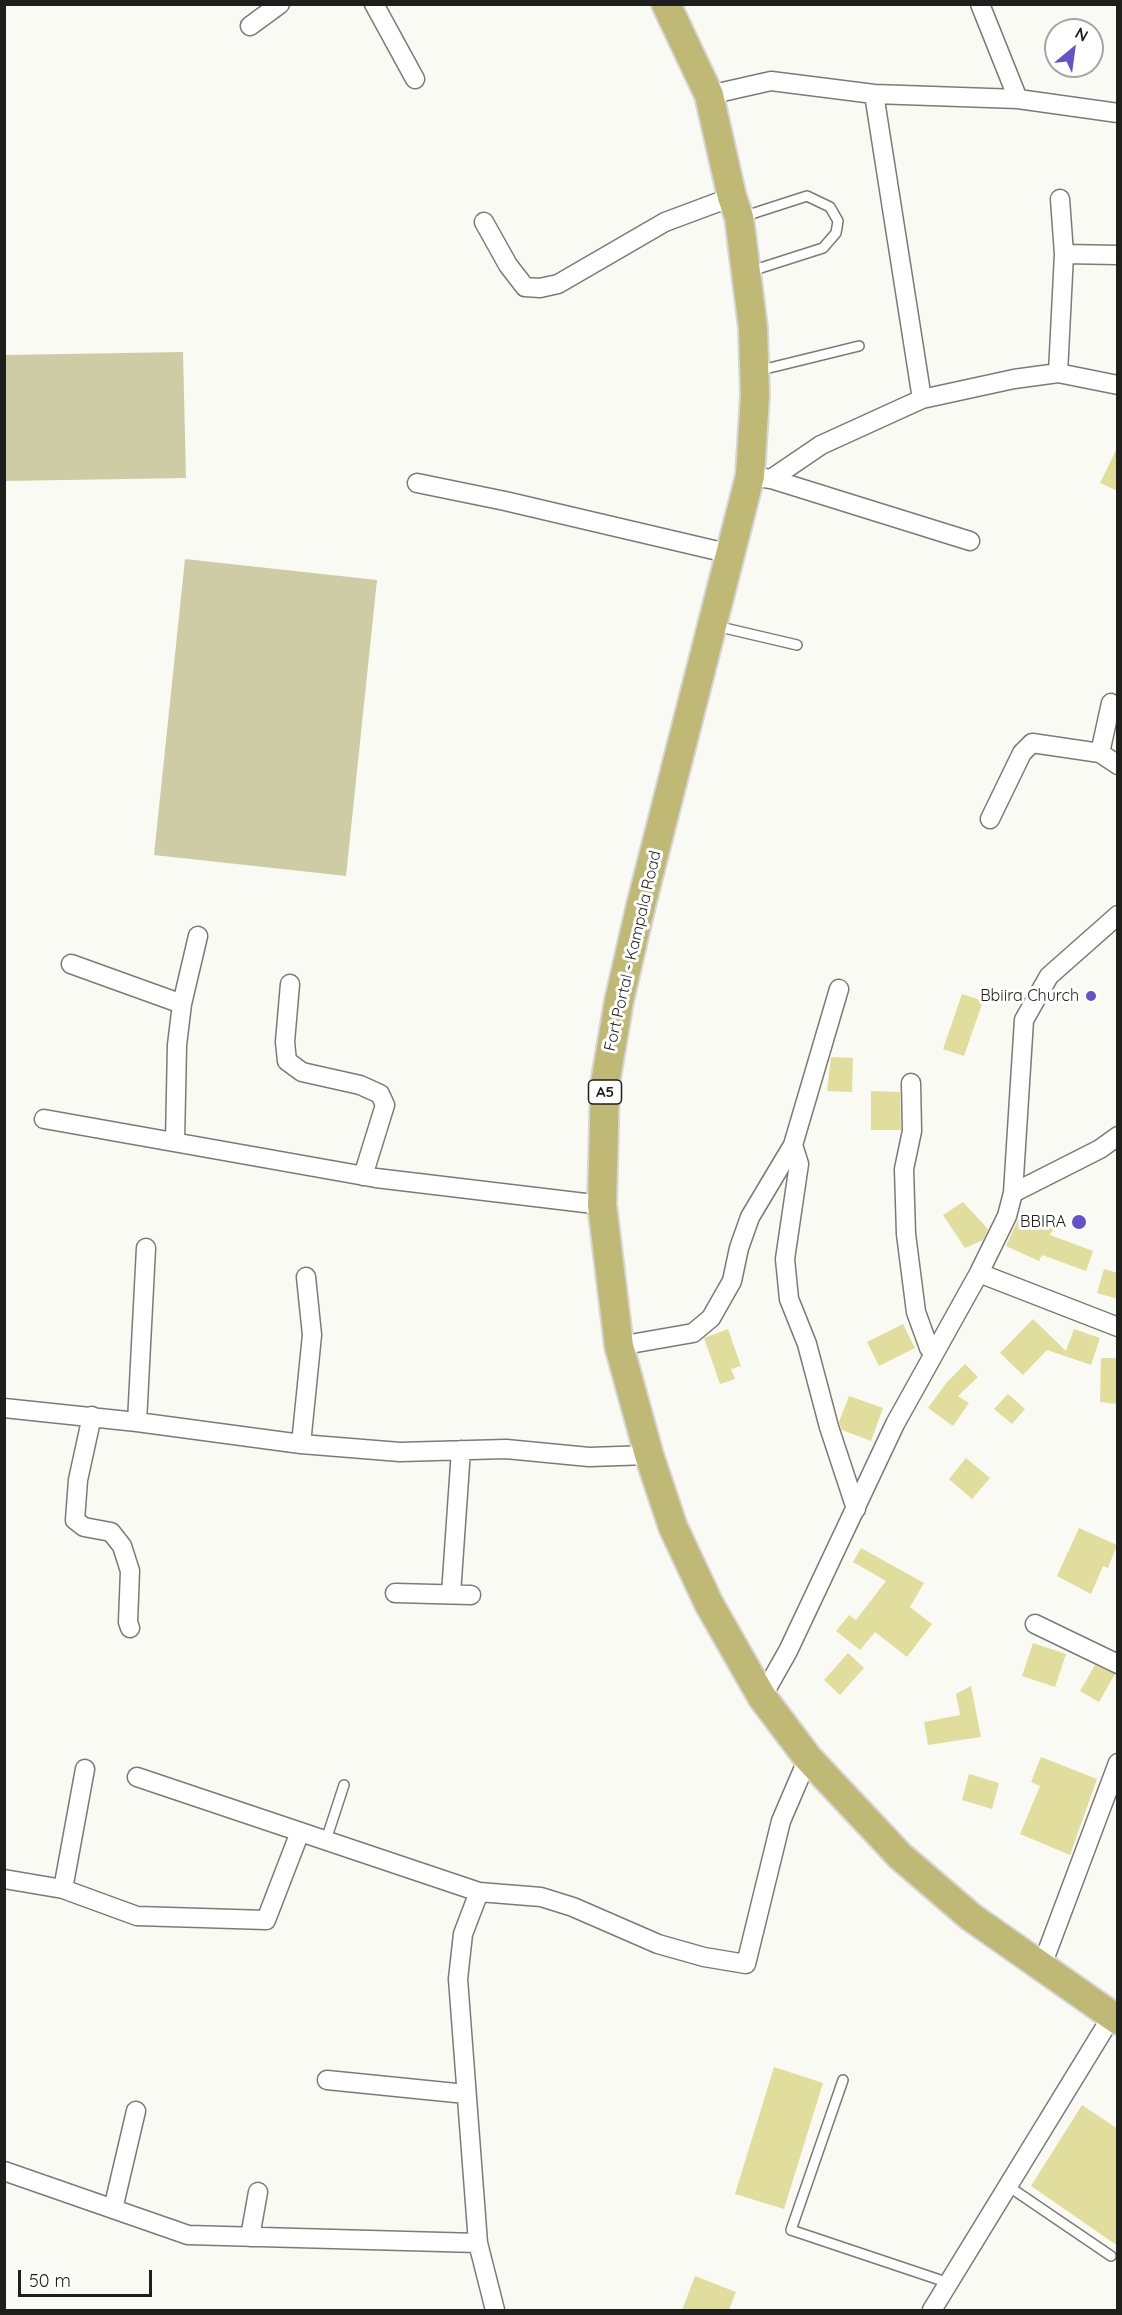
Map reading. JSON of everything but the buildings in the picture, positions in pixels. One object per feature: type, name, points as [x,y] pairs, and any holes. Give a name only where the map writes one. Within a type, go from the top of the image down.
[{"type":"main road","name":"Fort Portal - Kampala Road","points":[[666,4],[709,95],[736,207],[746,273],[761,477],[731,554],[619,1000],[605,1084],[602,1205],[619,1346],[649,1455],[673,1527],[709,1604],[762,1697],[808,1758],[900,1856],[971,1917],[1115,2018]]},
{"type":"street","points":[[250,26],[280,4]]},
{"type":"street","points":[[374,4],[415,79]]},
{"type":"street","points":[[980,4],[1018,99]]},
{"type":"street","points":[[709,95],[771,81],[874,94],[1018,99],[1118,113]]},
{"type":"street","points":[[874,94],[922,399]]},
{"type":"street","points":[[1058,372],[1064,254],[1060,200]]},
{"type":"street","points":[[484,222],[508,265],[525,286],[540,288],[558,284],[665,222],[736,207]]},
{"type":"street","points":[[1064,254],[1118,255]]},
{"type":"street","points":[[761,477],[821,445],[922,399],[1058,372],[1118,385]]},
{"type":"street","points":[[761,477],[970,541]]},
{"type":"street","points":[[417,483],[505,501],[731,554]]},
{"type":"street","points":[[1100,753],[1111,703]]},
{"type":"street","points":[[990,819],[1022,753],[1032,743],[1100,753],[1118,765]]},
{"type":"street","points":[[762,1697],[788,1651],[895,1424],[979,1273],[1007,1215],[1013,1193],[1024,1020],[1049,976],[1118,915]]},
{"type":"street","points":[[175,1142],[177,1045],[182,1004],[198,936]]},
{"type":"street","points":[[71,963],[182,1004]]},
{"type":"street","points":[[290,984],[285,1042],[287,1061],[302,1072],[380,1094],[385,1105],[363,1176]]},
{"type":"street","points":[[619,1346],[693,1333],[711,1318],[732,1281],[739,1248],[750,1217],[793,1145],[839,989]]},
{"type":"street","points":[[911,1083],[912,1131],[904,1169],[906,1234],[916,1312],[933,1353]]},
{"type":"street","points":[[44,1119],[363,1176],[602,1205]]},
{"type":"street","points":[[1013,1193],[1100,1149],[1118,1136]]},
{"type":"street","points":[[793,1145],[799,1164],[785,1259],[789,1299],[807,1344],[829,1426],[856,1509]]},
{"type":"street","points":[[137,1422],[146,1248]]},
{"type":"street","points":[[979,1273],[1118,1327]]},
{"type":"street","points":[[301,1444],[312,1335],[306,1277]]},
{"type":"street","points":[[4,1408],[92,1416],[301,1444],[400,1452],[506,1449],[589,1457],[649,1455]]},
{"type":"street","points":[[92,1416],[78,1480],[75,1520],[84,1527],[111,1532],[122,1546],[130,1570],[128,1622],[130,1628]]},
{"type":"street","points":[[451,1594],[461,1450]]},
{"type":"street","points":[[395,1593],[471,1595]]},
{"type":"street","points":[[1035,1624],[1118,1664]]},
{"type":"street","points":[[137,1777],[479,1892],[542,1897],[573,1907],[658,1944],[704,1957],[747,1964],[781,1821],[808,1758]]},
{"type":"street","points":[[1041,1968],[1113,1790],[1118,1763]]},
{"type":"street","points":[[63,1889],[85,1769]]},
{"type":"street","points":[[4,1879],[63,1889],[137,1916],[266,1920],[300,1832]]},
{"type":"street","points":[[479,1892],[463,1934],[458,1979],[478,2243],[495,2310]]},
{"type":"street","points":[[932,2310],[1115,2018]]},
{"type":"street","points":[[327,2080],[466,2094]]},
{"type":"street","points":[[113,2209],[136,2111]]},
{"type":"street","points":[[4,2171],[188,2235],[478,2243]]},
{"type":"street","points":[[250,2237],[258,2193]]},
{"type":"lane","points":[[736,207],[807,196],[830,207],[838,221],[836,233],[823,248],[746,273]]},
{"type":"lane","points":[[754,371],[859,346]]},
{"type":"lane","points":[[713,626],[797,645]]},
{"type":"lane","points":[[326,1840],[344,1785]]},
{"type":"lane","points":[[843,2080],[791,2230],[949,2283]]},
{"type":"lane","points":[[1008,2186],[1111,2256]]},
{"type":"shaded area","points":[[183,352],[186,478],[5,481],[5,355]]},
{"type":"shaded area","points":[[185,559],[377,580],[346,876],[154,855]]},
{"type":"place","name":"Bbiira Church","points":[[1091,996]]},
{"type":"place","name":"BBIRA","points":[[1079,1222]]}]
